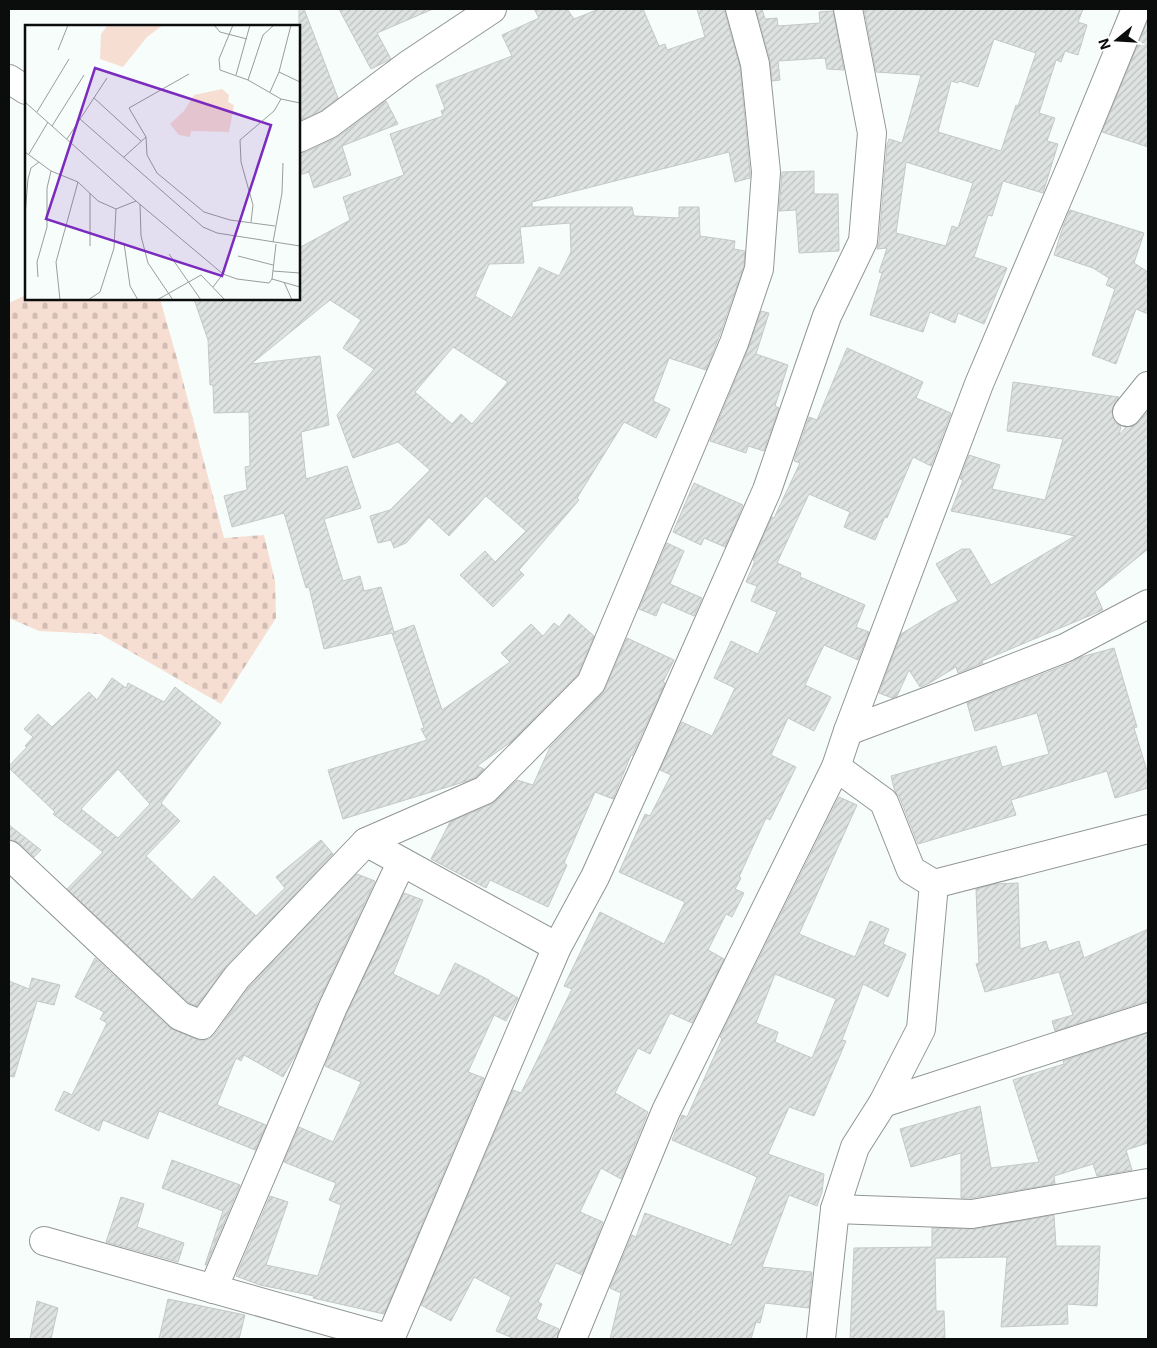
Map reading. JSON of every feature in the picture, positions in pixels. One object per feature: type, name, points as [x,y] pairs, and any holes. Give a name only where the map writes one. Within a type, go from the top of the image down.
[{"type":"street","points":[[300,138],[329,124],[408,65],[492,9]]},
{"type":"street","points":[[9,855],[180,1016],[202,1025],[237,977],[366,842],[485,790],[591,683],[734,342],[759,269],[766,172],[755,64],[740,9]]},
{"type":"street","points":[[44,1241],[391,1339],[558,947],[603,860],[767,490],[827,316],[863,241],[872,133],[848,9]]},
{"type":"street","points":[[572,1339],[666,1111],[836,767],[979,384],[1071,169],[1136,9]]},
{"type":"street","points":[[9,79],[25,89]]},
{"type":"street","points":[[1128,412],[1148,386]]},
{"type":"street","points":[[848,731],[1065,648],[1148,604]]},
{"type":"street","points":[[836,767],[884,802],[911,870],[934,884],[1148,829]]},
{"type":"street","points":[[366,842],[558,947]]},
{"type":"street","points":[[213,1289],[333,1007],[402,862]]},
{"type":"street","points":[[821,1339],[835,1209],[854,1147],[883,1103],[920,1029],[934,884]]},
{"type":"street","points":[[883,1103],[1148,1017]]},
{"type":"street","points":[[835,1209],[972,1214],[1148,1183]]},
{"type":"green space","points":[[25,295],[25,300],[160,300],[224,538],[264,535],[275,581],[276,618],[221,704],[100,634],[39,631],[9,618],[9,303]]},
{"type":"building","points":[[299,9],[304,9],[338,98],[321,111],[300,121],[300,25]]},
{"type":"building","points":[[339,9],[433,9],[377,33],[391,59],[371,69]]},
{"type":"building","points":[[534,9],[567,9],[574,19],[599,9],[643,9],[659,46],[665,44],[667,50],[705,37],[697,9],[725,9],[740,67],[750,178],[735,182],[729,152],[532,202],[532,207],[632,207],[634,216],[679,218],[679,207],[699,207],[700,236],[735,241],[734,249],[745,251],[744,266],[706,370],[669,358],[653,401],[670,409],[656,438],[624,422],[577,498],[579,500],[519,570],[524,575],[493,607],[460,575],[485,551],[495,562],[526,531],[486,496],[449,536],[429,517],[406,543],[394,548],[391,540],[378,543],[370,516],[390,510],[430,470],[398,442],[353,458],[337,415],[374,369],[343,348],[361,320],[330,300],[251,364],[320,356],[329,425],[301,432],[306,479],[347,466],[361,508],[324,519],[343,581],[360,576],[364,591],[381,587],[394,632],[414,625],[442,710],[510,662],[501,653],[531,624],[543,636],[554,623],[559,627],[569,614],[594,636],[578,674],[511,742],[477,766],[484,769],[476,777],[343,819],[328,770],[427,740],[421,729],[424,728],[392,633],[324,649],[309,587],[306,588],[284,513],[232,527],[224,496],[247,490],[245,467],[250,466],[249,412],[214,413],[213,385],[210,385],[208,340],[194,300],[300,300],[300,247],[350,220],[343,197],[404,175],[390,134],[443,116],[441,111],[445,109],[436,85],[512,56],[502,35],[539,18]],"holes":[[[570,223],[571,252],[559,276],[539,267],[512,318],[475,296],[489,264],[524,263],[520,227]],[[453,347],[508,382],[472,424],[461,414],[452,424],[415,392]]]},
{"type":"building","points":[[756,9],[762,9],[765,19],[777,18],[778,26],[820,23],[819,12],[833,11],[844,70],[827,69],[825,58],[778,61],[780,80],[772,81],[770,60]]},
{"type":"building","points":[[864,9],[1083,9],[1078,22],[1087,25],[1078,55],[1065,51],[1061,62],[1056,60],[1039,113],[1055,118],[1047,141],[1058,144],[1043,193],[1003,181],[992,216],[988,215],[974,257],[1007,268],[984,324],[958,313],[955,323],[930,312],[923,332],[870,315],[882,273],[879,272],[887,248],[877,249],[887,145],[889,139],[902,143],[921,75],[876,72]],"holes":[[[994,39],[1036,53],[1001,151],[938,132],[951,81],[958,83],[959,81],[978,87]],[[906,162],[973,183],[958,228],[952,226],[946,246],[896,233]]]},
{"type":"building","points":[[1148,20],[1148,147],[1102,132]]},
{"type":"building","points":[[386,101],[398,124],[342,146],[351,175],[314,188],[309,172],[300,175],[300,153],[306,152],[338,137]]},
{"type":"building","points":[[814,171],[814,194],[838,194],[839,251],[799,253],[796,210],[779,211],[782,172]]},
{"type":"building","points":[[1070,210],[1144,233],[1134,263],[1148,272],[1148,314],[1136,309],[1116,364],[1092,355],[1115,289],[1106,285],[1109,278],[1093,268],[1054,255]]},
{"type":"building","points":[[761,311],[769,313],[756,354],[788,365],[775,406],[779,408],[764,451],[748,446],[746,453],[710,441],[748,349]]},
{"type":"building","points":[[847,348],[923,382],[916,398],[951,413],[931,466],[913,457],[887,518],[885,517],[875,540],[844,527],[850,512],[809,494],[777,563],[801,573],[800,577],[865,605],[856,627],[869,632],[858,660],[824,645],[805,685],[831,697],[814,731],[788,718],[771,755],[796,767],[770,820],[766,818],[739,877],[741,878],[735,889],[744,893],[732,917],[726,914],[708,950],[724,959],[692,1023],[670,1013],[650,1054],[638,1048],[615,1093],[648,1112],[621,1179],[601,1168],[580,1212],[603,1222],[582,1275],[556,1263],[538,1302],[542,1304],[536,1319],[559,1329],[557,1339],[515,1339],[496,1331],[511,1297],[474,1277],[451,1321],[421,1305],[513,1090],[521,1093],[572,989],[564,986],[600,912],[664,944],[685,902],[619,872],[645,814],[650,816],[671,775],[660,770],[682,722],[712,736],[735,688],[714,678],[731,641],[758,654],[777,612],[751,601],[757,586],[746,582],[755,561],[753,560],[772,517],[774,518],[800,463],[794,461],[809,417],[817,420]]},
{"type":"building","points":[[1013,382],[1119,397],[1112,410],[1113,418],[1121,426],[1119,435],[1126,427],[1133,426],[1139,422],[1148,411],[1148,549],[1095,592],[1103,610],[958,673],[956,667],[920,687],[909,670],[897,696],[892,698],[879,693],[901,634],[958,601],[936,564],[962,549],[970,549],[991,585],[1075,536],[951,511],[963,480],[960,479],[969,455],[1000,465],[992,489],[1045,500],[1063,439],[1007,431]]},
{"type":"building","points":[[694,483],[743,505],[725,547],[704,538],[701,545],[673,532]]},
{"type":"building","points":[[667,543],[684,551],[670,584],[702,598],[694,616],[662,602],[656,616],[639,609]]},
{"type":"building","points":[[627,638],[674,660],[613,799],[595,792],[564,863],[567,865],[548,907],[490,880],[486,888],[431,859],[450,822],[492,804],[517,780],[533,785],[550,747],[602,694]]},
{"type":"building","points":[[1114,648],[1137,727],[1134,728],[1148,774],[1148,788],[1115,798],[1107,771],[1011,800],[1016,815],[918,844],[899,796],[895,792],[891,776],[996,746],[1002,767],[1049,754],[1037,713],[975,731],[967,703],[1071,663],[1081,657]]},
{"type":"building","points":[[112,678],[126,688],[128,683],[164,702],[175,687],[221,723],[161,803],[180,821],[146,856],[192,900],[214,876],[256,916],[285,888],[276,877],[321,840],[333,854],[226,966],[197,1006],[189,1003],[67,889],[103,852],[53,814],[55,812],[9,768],[33,737],[24,729],[38,714],[52,727],[89,692],[97,700]],"holes":[[[118,769],[150,804],[118,838],[81,809]]]},
{"type":"building","points":[[839,797],[857,805],[799,934],[855,957],[870,921],[889,929],[883,944],[906,954],[888,997],[863,984],[842,1040],[846,1041],[814,1116],[789,1107],[768,1154],[824,1174],[822,1192],[817,1206],[789,1195],[762,1267],[812,1272],[809,1308],[765,1303],[760,1323],[756,1322],[751,1339],[610,1339],[621,1293],[610,1288],[632,1235],[636,1237],[645,1213],[731,1245],[757,1177],[672,1140],[682,1115],[687,1117],[722,1039],[720,1037]],"holes":[[[775,974],[836,999],[812,1058],[775,1042],[778,1032],[756,1023]]]},
{"type":"building","points":[[9,825],[41,850],[34,857],[19,843],[9,840]]},
{"type":"building","points":[[357,874],[375,881],[319,1000],[297,1052],[283,1077],[244,1055],[241,1061],[236,1058],[217,1105],[266,1125],[255,1150],[159,1111],[148,1139],[103,1120],[99,1131],[55,1110],[64,1091],[72,1095],[107,1023],[100,1019],[104,1012],[75,997],[95,958],[170,1028],[202,1041],[209,1039],[215,1034],[249,987]]},
{"type":"building","points":[[1018,883],[1020,949],[1046,941],[1049,951],[1079,941],[1084,958],[1148,929],[1148,1002],[1055,1031],[1052,1021],[1073,1015],[1059,972],[985,992],[976,964],[979,963],[976,889],[996,884]]},
{"type":"building","points":[[404,893],[423,900],[393,974],[439,996],[455,963],[489,980],[518,998],[506,1021],[494,1015],[468,1072],[484,1078],[384,1314],[313,1298],[314,1296],[260,1285],[236,1276],[270,1196],[288,1202],[266,1265],[318,1276],[341,1205],[329,1200],[336,1183],[284,1162],[299,1127],[333,1142],[361,1082],[325,1066],[347,1013]]},
{"type":"building","points":[[32,978],[60,985],[54,1005],[37,1001],[14,1077],[9,1076],[9,981],[29,989]]},
{"type":"building","points":[[1148,1033],[1148,1143],[1126,1150],[1132,1170],[1097,1176],[1093,1164],[1054,1176],[1055,1184],[961,1198],[961,1153],[911,1167],[900,1129],[980,1106],[991,1168],[1039,1162],[1013,1080],[1064,1064],[1063,1061]]},
{"type":"building","points":[[172,1160],[240,1185],[206,1265],[223,1211],[162,1188]]},
{"type":"building","points":[[121,1197],[144,1204],[137,1227],[184,1243],[178,1262],[106,1242]]},
{"type":"building","points":[[1054,1215],[1056,1246],[1100,1246],[1097,1306],[1067,1304],[1068,1324],[1001,1327],[1007,1257],[935,1258],[936,1311],[944,1311],[945,1339],[850,1339],[854,1248],[932,1247],[932,1228],[975,1229]]},
{"type":"building","points":[[168,1299],[245,1315],[239,1339],[159,1339]]},
{"type":"building","points":[[37,1301],[58,1308],[51,1339],[30,1339]]}]
